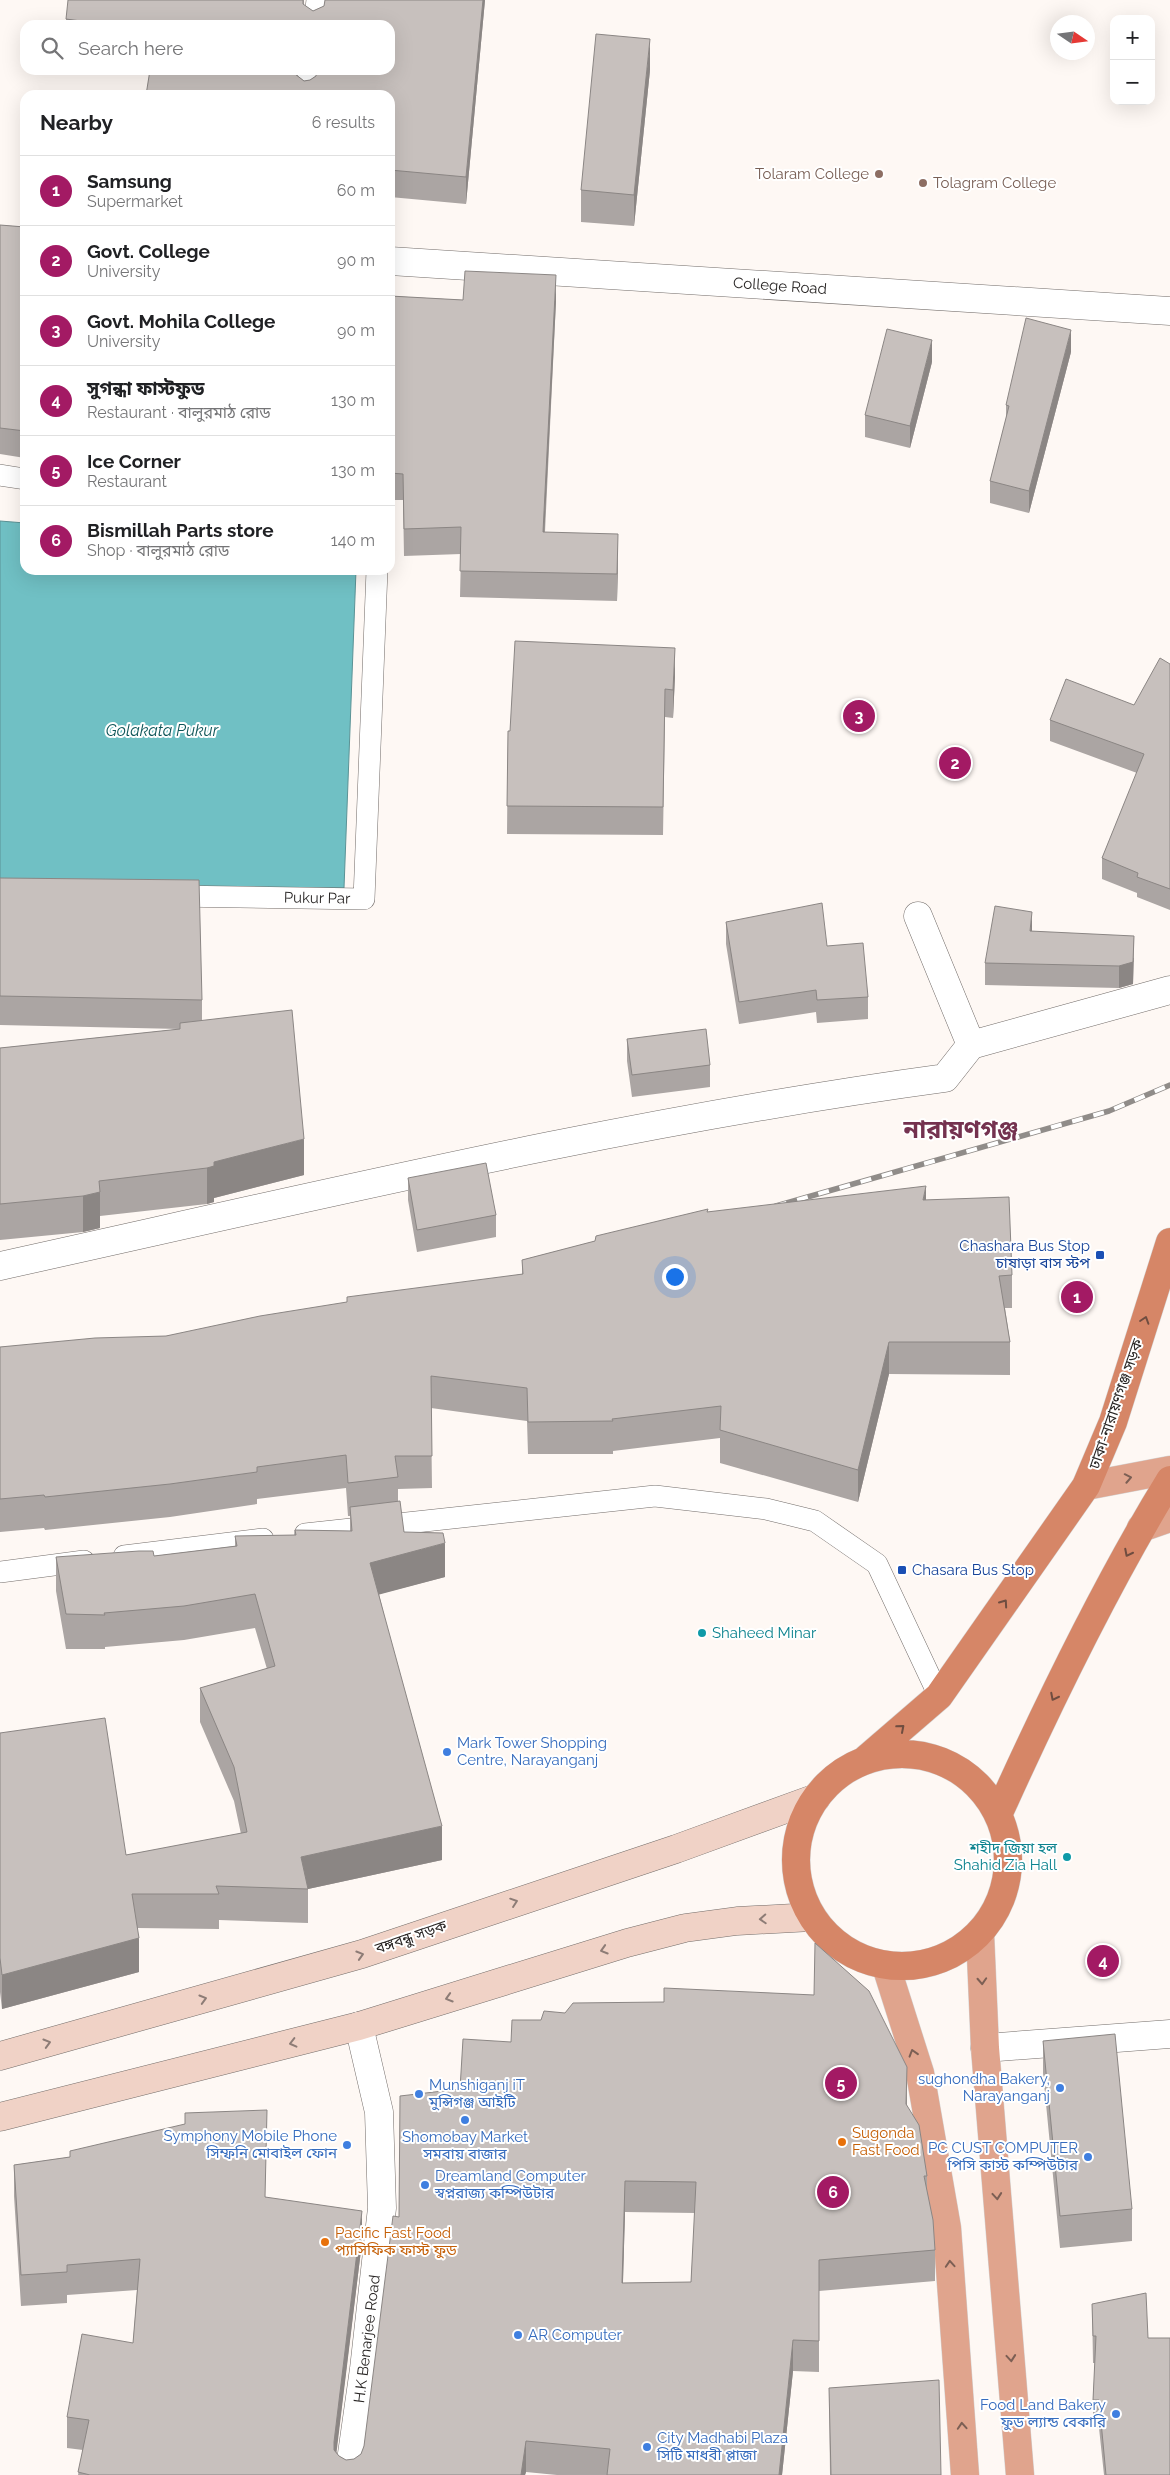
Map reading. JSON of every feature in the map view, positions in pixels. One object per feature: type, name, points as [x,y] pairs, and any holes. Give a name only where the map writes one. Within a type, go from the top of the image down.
[{"type":"highway","name":"ঢাকা-নারায়ণগঞ্জ সড়ক","points":[[865,1760],[939,1696],[1086,1486],[1113,1422],[1170,1242]]},
{"type":"highway","points":[[998,1815],[1031,1742],[1141,1528],[1170,1480]]},
{"type":"highway","points":[[896,1753],[927,1757],[956,1769],[981,1788],[998,1815],[1007,1845],[1007,1877],[997,1907],[980,1933],[952,1954],[920,1965],[886,1966],[844,1950],[812,1917],[801,1894],[796,1870],[797,1844],[804,1820],[816,1798],[837,1776],[865,1760],[896,1753]]},
{"type":"main road","points":[[1086,1486],[1170,1470]]},
{"type":"main road","points":[[1141,1528],[1170,1518]]},
{"type":"main road","name":"বঙ্গবন্ধু সড়ক","points":[[0,2056],[362,1954],[676,1849],[816,1798]]},
{"type":"main road","points":[[0,2117],[359,2026],[627,1943],[685,1928],[736,1921],[812,1917]]},
{"type":"main road","points":[[980,1933],[985,2048],[1020,2475]]},
{"type":"main road","points":[[886,1966],[920,2073],[947,2228],[965,2475]]},
{"type":"street","name":"College Road","points":[[395,261],[1170,311]]},
{"type":"street","points":[[918,916],[971,1045]]},
{"type":"street","points":[[0,1266],[542,1147],[842,1092],[945,1078],[971,1045],[1170,990]]},
{"type":"street","name":"H.K Benarjee Road","points":[[350,2475],[382,2208],[379,2112],[359,2026]]},
{"type":"street","points":[[985,2048],[1170,2034]]},
{"type":"lane","points":[[315,20],[317,0]]},
{"type":"lane","points":[[307,90],[308,75]]},
{"type":"lane","points":[[0,475],[20,478]]},
{"type":"lane","name":"Pukur Par","points":[[148,896],[364,899],[378,575]]},
{"type":"lane","points":[[0,1572],[409,1522],[655,1496],[766,1509],[815,1521],[877,1564],[939,1696]]},
{"type":"water","name":"Golakata Pukur","points":[[0,521],[20,523],[20,575],[356,575],[344,888],[0,890]]},
{"type":"building","points":[[68,0],[303,0],[303,4],[313,11],[324,6],[325,0],[483,0],[466,177],[395,170],[395,90],[147,90],[149,75],[296,75],[304,81],[310,80],[316,75],[395,75],[395,20],[66,19]]},
{"type":"building","points":[[596,34],[650,39],[634,195],[581,190]]},
{"type":"building","points":[[0,225],[20,227],[20,430],[0,428]]},
{"type":"building","points":[[465,271],[556,275],[543,532],[618,534],[617,574],[460,571],[461,527],[404,529],[403,474],[395,473],[395,296],[463,300]]},
{"type":"building","points":[[1026,318],[1071,330],[1029,491],[990,481],[1009,406],[1006,405]]},
{"type":"building","points":[[887,329],[932,340],[910,426],[865,415]]},
{"type":"building","points":[[515,641],[675,648],[673,690],[665,689],[663,807],[507,806],[508,731],[510,731]]},
{"type":"building","points":[[1160,658],[1170,664],[1170,889],[1137,877],[1138,873],[1102,858],[1144,754],[1050,720],[1066,679],[1134,705]]},
{"type":"building","points":[[0,878],[199,880],[202,1000],[0,996]]},
{"type":"building","points":[[822,903],[827,946],[863,943],[868,997],[817,1000],[816,990],[739,1002],[726,922]]},
{"type":"building","points":[[995,906],[1032,912],[1030,931],[1134,936],[1133,962],[1119,966],[985,963]]},
{"type":"building","points":[[292,1010],[304,1139],[214,1162],[214,1166],[207,1168],[99,1181],[100,1192],[83,1196],[0,1204],[0,1048],[180,1029],[180,1023]]},
{"type":"building","points":[[706,1029],[710,1065],[632,1075],[627,1039]]},
{"type":"building","points":[[486,1163],[496,1215],[417,1230],[408,1178]]},
{"type":"building","points":[[926,1186],[923,1200],[1009,1197],[1012,1275],[999,1276],[1010,1342],[889,1342],[858,1470],[720,1430],[721,1406],[612,1419],[613,1421],[528,1422],[527,1388],[431,1376],[432,1456],[395,1456],[398,1477],[348,1483],[346,1455],[257,1467],[257,1472],[170,1484],[45,1497],[44,1495],[0,1499],[0,1347],[95,1338],[166,1336],[260,1316],[347,1302],[347,1297],[523,1274],[522,1260],[595,1241],[596,1236],[708,1209],[707,1212]]},
{"type":"building","points":[[400,1501],[404,1532],[443,1533],[445,1543],[370,1563],[442,1826],[301,1857],[308,1889],[216,1886],[219,1894],[132,1894],[139,1938],[2,1975],[0,1958],[0,1733],[105,1718],[126,1855],[247,1832],[234,1767],[200,1688],[275,1666],[255,1594],[184,1606],[104,1613],[105,1615],[66,1614],[56,1557],[139,1551],[153,1551],[154,1556],[237,1546],[235,1536],[296,1535],[295,1530],[352,1531],[350,1507]]},
{"type":"building","points":[[815,1943],[869,1991],[907,2067],[906,2104],[919,2125],[927,2176],[924,2176],[933,2220],[935,2250],[819,2260],[819,2341],[793,2340],[779,2475],[607,2475],[610,2449],[526,2441],[521,2475],[90,2475],[78,2472],[89,2420],[67,2417],[82,2334],[133,2343],[140,2259],[67,2265],[67,2272],[21,2275],[14,2165],[70,2157],[70,2151],[185,2124],[185,2113],[267,2110],[265,2197],[362,2211],[334,2442],[334,2450],[339,2456],[346,2460],[354,2459],[361,2454],[364,2446],[393,2216],[399,2217],[400,2096],[460,2089],[463,2039],[511,2042],[512,2020],[541,2020],[544,2011],[565,2013],[573,2003],[664,2002],[664,1988],[814,1995]],"holes":[[[625,2181],[696,2182],[691,2282],[622,2283]]]},
{"type":"building","name":"PC CUST COMPUTER পিসি কাস্ট কম্পিউটার","points":[[1115,2034],[1132,2209],[1060,2216],[1043,2041]]},
{"type":"building","points":[[1146,2293],[1148,2338],[1170,2338],[1170,2475],[1106,2475],[1099,2400],[1093,2400],[1096,2336],[1093,2336],[1092,2304]]},
{"type":"building","points":[[939,2380],[941,2475],[831,2475],[829,2388]]},
{"type":"railway","points":[[776,1206],[1109,1111],[1170,1085]]},
{"type":"place","name":"Tolaram College","points":[[879,174]]},
{"type":"place","name":"Tolagram College","points":[[923,183]]},
{"type":"place","name":"Govt. Mohila College","points":[[859,716]]},
{"type":"place","name":"Govt. College","points":[[955,763]]},
{"type":"place","name":"Chashara Bus Stop চাষাড়া বাস স্টপ","points":[[1100,1255]]},
{"type":"place","name":"Samsung","points":[[1077,1297]]},
{"type":"place","name":"Chasara Bus Stop","points":[[902,1570]]},
{"type":"place","name":"Shaheed Minar","points":[[702,1633]]},
{"type":"place","name":"Mark Tower Shopping Centre, Narayanganj","points":[[447,1752]]},
{"type":"place","name":"শহীদ জিয়া হল Shahid Zia Hall","points":[[1067,1857]]},
{"type":"place","name":"সুগন্ধা ফাস্টফুড","points":[[1103,1961]]},
{"type":"place","name":"Ice Corner","points":[[841,2083]]},
{"type":"place","name":"sughondha Bakery, Narayanganj","points":[[1060,2088]]},
{"type":"place","name":"Munshiganj iT মুন্সিগঞ্জ আইটি","points":[[419,2094]]},
{"type":"place","name":"Shomobay Market সমবায় বাজার","points":[[465,2120]]},
{"type":"place","name":"Sugonda Fast Food","points":[[842,2142]]},
{"type":"place","name":"Symphony Mobile Phone সিম্ফনি মোবাইল ফোন","points":[[347,2145]]},
{"type":"place","name":"PC CUST COMPUTER পিসি কাস্ট কম্পিউটার","points":[[1088,2157]]},
{"type":"place","name":"Dreamland Computer স্বপ্নরাজ্য কম্পিউটার","points":[[425,2185]]},
{"type":"place","name":"Bismillah Parts store","points":[[833,2192]]},
{"type":"place","name":"Pacific Fast Food প্যাসিফিক ফাস্ট ফুড","points":[[325,2242]]},
{"type":"place","name":"AR Computer","points":[[518,2335]]},
{"type":"place","name":"Food Land Bakery ফুড ল্যান্ড বেকারি","points":[[1116,2414]]},
{"type":"place","name":"City Madhabi Plaza সিটি মাধবী প্লাজা","points":[[647,2447]]},
{"type":"district","name":"নারায়ণগঞ্জ","points":[[961,1129]]}]
